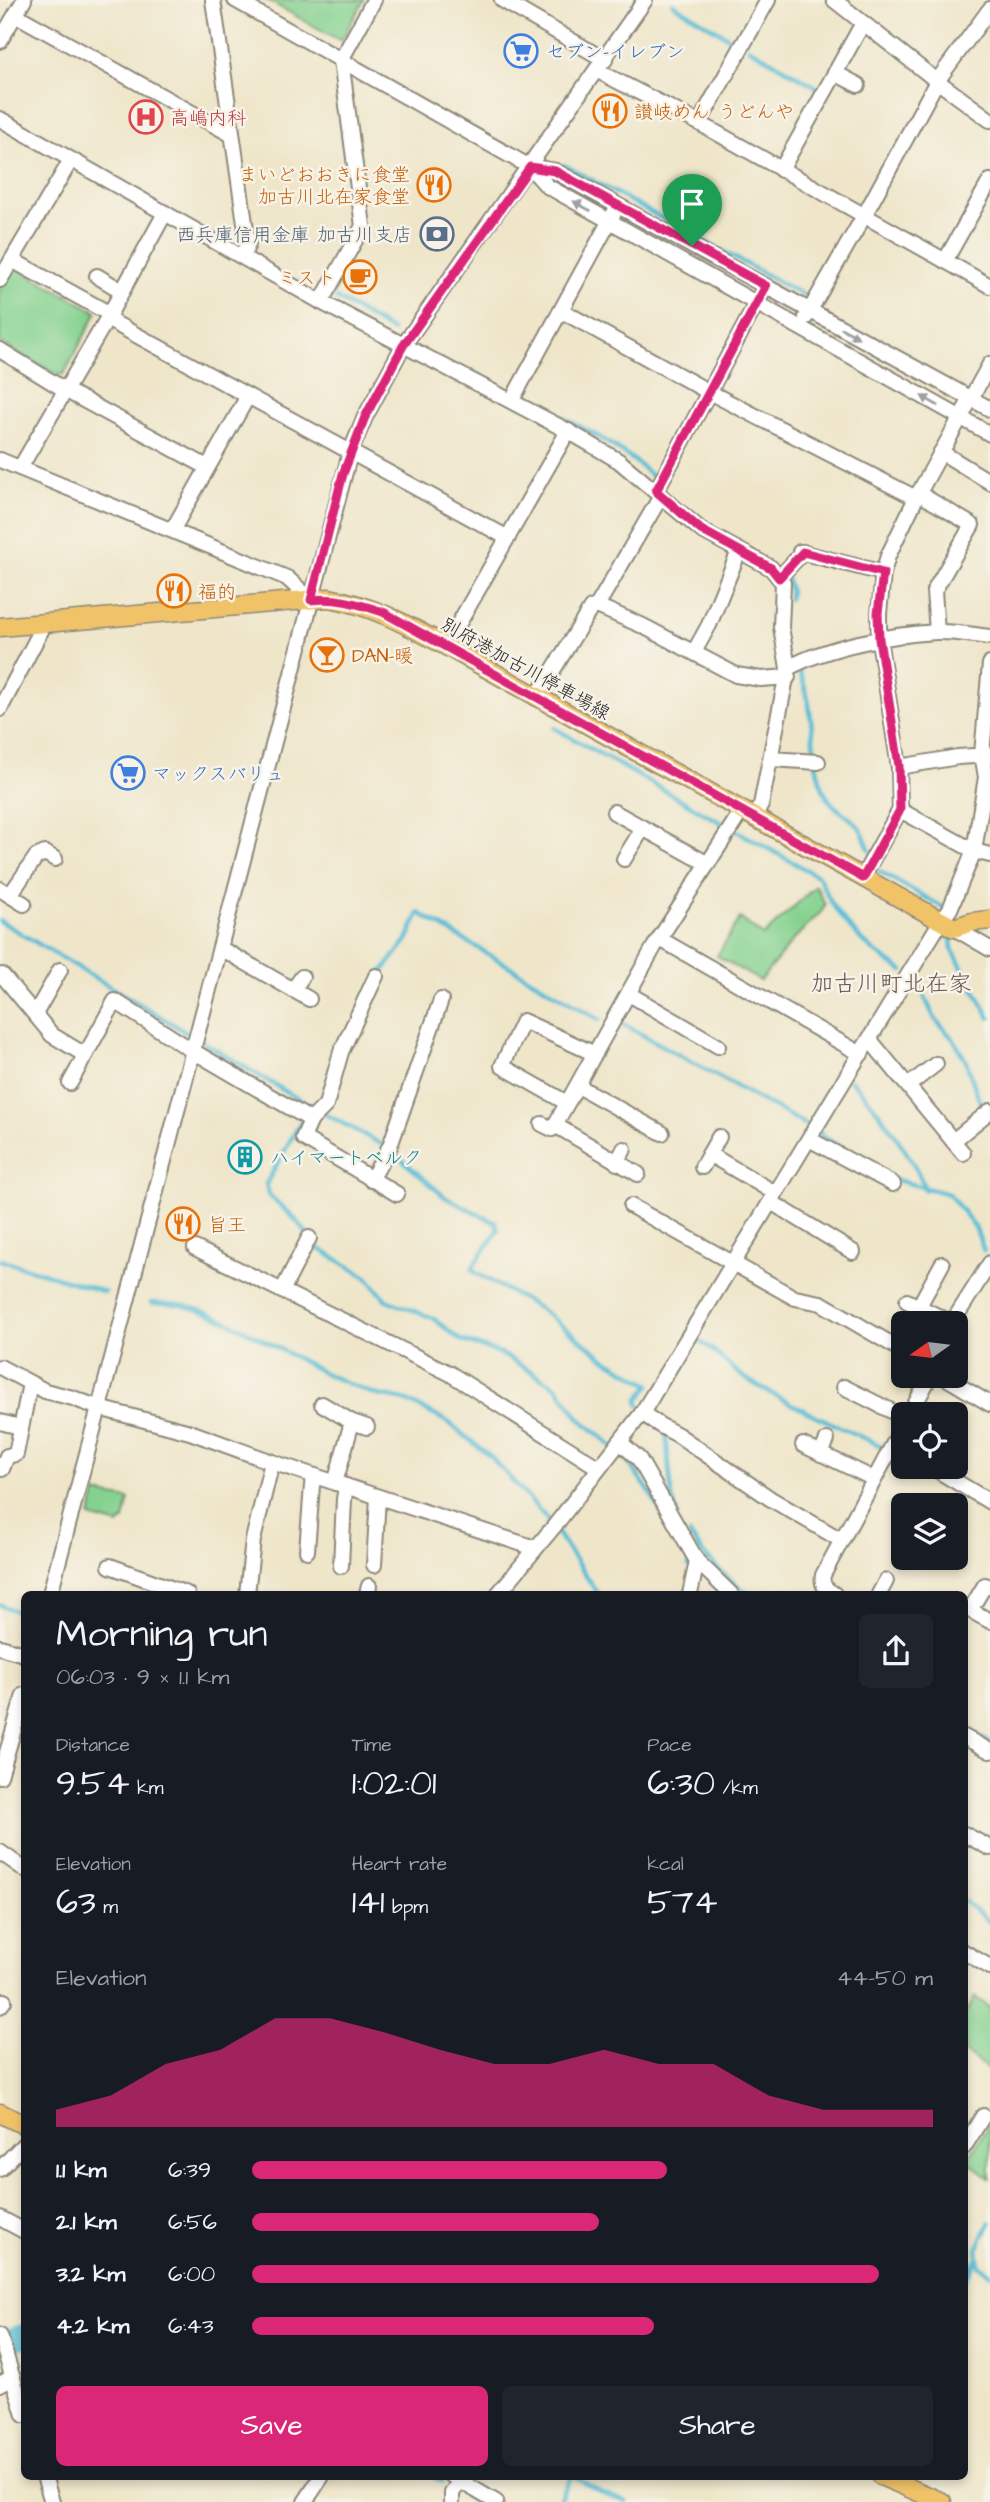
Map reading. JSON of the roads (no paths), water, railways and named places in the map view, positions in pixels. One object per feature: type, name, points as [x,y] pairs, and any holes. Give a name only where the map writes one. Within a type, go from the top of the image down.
[{"type":"main road","name":"別府港加古川停車場線","points":[[0,627],[329,598],[383,612],[947,925]]},
{"type":"main road","points":[[947,925],[990,920]]},
{"type":"main road","points":[[0,2113],[21,2124]]},
{"type":"main road","points":[[890,2480],[942,2502]]},
{"type":"street","points":[[0,41],[24,0]]},
{"type":"street","points":[[213,0],[248,244],[243,256]]},
{"type":"street","points":[[235,0],[530,167],[547,186],[990,434]]},
{"type":"street","points":[[321,302],[363,226],[341,60],[374,0]]},
{"type":"street","points":[[503,0],[601,65],[699,124],[990,286]]},
{"type":"street","points":[[51,1591],[349,453],[403,346],[645,0]]},
{"type":"street","points":[[699,124],[768,0]]},
{"type":"street","points":[[834,0],[990,120]]},
{"type":"street","points":[[801,327],[937,81],[990,9]]},
{"type":"street","points":[[16,15],[232,135]]},
{"type":"street","points":[[782,170],[863,23]]},
{"type":"street","points":[[835,73],[858,85]]},
{"type":"street","points":[[0,118],[321,302],[568,431],[618,461],[701,530],[771,568],[783,583],[781,627],[788,672],[761,805],[747,815],[708,863],[660,939],[578,1086],[548,1125],[638,1174]]},
{"type":"street","points":[[0,280],[71,160]]},
{"type":"street","points":[[530,167],[555,171],[990,409]]},
{"type":"street","points":[[945,261],[990,181]]},
{"type":"street","points":[[512,400],[618,205]]},
{"type":"street","points":[[20,468],[165,213]]},
{"type":"street","points":[[12,260],[349,453],[508,538]]},
{"type":"street","points":[[97,276],[122,291]]},
{"type":"street","points":[[597,607],[659,494],[709,391],[766,286]]},
{"type":"street","points":[[562,311],[709,391],[972,525],[934,591],[937,632]]},
{"type":"street","points":[[0,350],[65,390],[207,467]]},
{"type":"street","points":[[863,878],[900,810],[899,766],[879,639],[878,613],[883,573],[888,556],[917,495],[990,364]]},
{"type":"street","points":[[173,529],[248,396]]},
{"type":"street","points":[[446,646],[568,431]]},
{"type":"street","points":[[941,452],[990,482]]},
{"type":"street","points":[[0,460],[287,578],[311,600]]},
{"type":"street","points":[[694,652],[709,625],[739,551]]},
{"type":"street","points":[[779,578],[801,552],[883,573]]},
{"type":"street","points":[[536,698],[591,608],[597,607],[643,626],[736,675],[761,680],[788,672],[807,658],[879,639],[937,632],[990,637]]},
{"type":"street","points":[[0,709],[45,623]]},
{"type":"street","points":[[500,1591],[642,1413],[861,1054],[947,925],[950,909],[974,851],[986,777],[990,664]]},
{"type":"street","points":[[899,766],[986,754]]},
{"type":"street","points":[[771,759],[818,762]]},
{"type":"street","points":[[900,810],[974,851],[990,855]]},
{"type":"street","points":[[614,812],[708,863]]},
{"type":"street","points":[[624,859],[643,828]]},
{"type":"street","points":[[24,904],[5,892],[36,857],[45,853],[55,859]]},
{"type":"street","points":[[947,925],[990,949]]},
{"type":"street","points":[[660,939],[861,1054]]},
{"type":"street","points":[[220,947],[309,999]]},
{"type":"street","points":[[35,1014],[60,970]]},
{"type":"street","points":[[2,975],[52,1035],[85,1055]]},
{"type":"street","points":[[376,976],[341,1052],[326,1105],[311,1120],[303,1138],[397,1194]]},
{"type":"street","points":[[293,990],[302,977]]},
{"type":"street","points":[[629,994],[718,1046]]},
{"type":"street","points":[[371,1180],[390,1146],[441,1000]]},
{"type":"street","points":[[70,1083],[115,1001],[192,1051],[311,1120]]},
{"type":"street","points":[[567,1102],[502,1066],[523,1021],[595,1054]]},
{"type":"street","points":[[870,1040],[963,1153]]},
{"type":"street","points":[[909,1085],[936,1064]]},
{"type":"street","points":[[578,1086],[662,1133]]},
{"type":"street","points":[[953,1141],[990,1111]]},
{"type":"street","points":[[702,1167],[719,1138]]},
{"type":"street","points":[[809,1139],[893,1184]]},
{"type":"street","points":[[617,1163],[624,1149]]},
{"type":"street","points":[[709,1154],[853,1252]]},
{"type":"street","points":[[631,1206],[795,1298],[821,1303],[891,1344]]},
{"type":"street","points":[[282,1291],[309,1238]]},
{"type":"street","points":[[195,1248],[449,1373],[599,1468]]},
{"type":"street","points":[[925,1311],[912,1305],[942,1264]]},
{"type":"street","points":[[960,1311],[989,1267]]},
{"type":"street","points":[[0,1367],[45,1391],[190,1432],[272,1462],[534,1548]]},
{"type":"street","points":[[0,1468],[2,1469],[7,1456],[16,1454],[30,1383]]},
{"type":"street","points":[[855,1388],[891,1410]]},
{"type":"street","points":[[963,1388],[990,1404]]},
{"type":"street","points":[[322,1404],[352,1422],[367,1427]]},
{"type":"street","points":[[642,1413],[678,1434],[771,1499],[841,1540]]},
{"type":"street","points":[[0,1422],[20,1427]]},
{"type":"street","points":[[341,1566],[341,1484],[352,1422]]},
{"type":"street","points":[[620,1442],[639,1459],[697,1561],[728,1591]]},
{"type":"street","points":[[803,1446],[824,1447],[874,1479]]},
{"type":"street","points":[[830,1591],[822,1581],[874,1479],[891,1456]]},
{"type":"street","points":[[247,1591],[254,1540],[272,1462]]},
{"type":"street","points":[[304,1543],[315,1476]]},
{"type":"street","points":[[952,1479],[990,1502]]},
{"type":"street","points":[[374,1565],[378,1497]]},
{"type":"street","points":[[691,1591],[697,1561]]},
{"type":"street","points":[[110,1566],[171,1591]]},
{"type":"street","points":[[880,1591],[886,1580]]},
{"type":"street","points":[[968,1608],[985,1585],[990,1587]]},
{"type":"street","points":[[968,1610],[990,1621]]},
{"type":"street","points":[[0,1647],[21,1653]]},
{"type":"street","points":[[0,1776],[21,1705]]},
{"type":"street","points":[[968,1742],[989,1749]]},
{"type":"street","points":[[968,1836],[990,1848]]},
{"type":"street","points":[[0,1852],[21,1866]]},
{"type":"street","points":[[968,1954],[990,1967]]},
{"type":"street","points":[[968,2140],[983,2116]]},
{"type":"street","points":[[0,2169],[21,2147]]},
{"type":"street","points":[[0,2218],[21,2229]]},
{"type":"street","points":[[2,2341],[6,2380],[21,2409]]},
{"type":"street","points":[[45,2480],[52,2502]]},
{"type":"street","points":[[305,2502],[319,2480]]},
{"type":"street","points":[[452,2502],[456,2480]]},
{"type":"street","points":[[458,2480],[495,2502]]},
{"type":"waterway","points":[[673,4],[736,42]]},
{"type":"waterway","points":[[749,48],[820,89]]},
{"type":"waterway","points":[[564,165],[803,295]]},
{"type":"waterway","points":[[336,298],[392,331]]},
{"type":"waterway","points":[[473,373],[507,390]]},
{"type":"waterway","points":[[524,399],[611,445],[657,481]]},
{"type":"waterway","points":[[787,580],[789,599]]},
{"type":"waterway","points":[[797,668],[810,711],[815,756],[822,786],[833,805],[860,828],[870,851]]},
{"type":"waterway","points":[[554,728],[727,826]]},
{"type":"waterway","points":[[737,831],[819,877],[834,906],[853,931],[876,953],[903,971]]},
{"type":"waterway","points":[[879,871],[946,909]]},
{"type":"waterway","points":[[380,975],[407,940],[419,913],[600,1020]]},
{"type":"waterway","points":[[0,921],[305,1103],[381,1144]]},
{"type":"waterway","points":[[950,931],[952,949],[990,1018]]},
{"type":"waterway","points":[[916,979],[935,1019],[954,1040],[966,1061],[981,1106]]},
{"type":"waterway","points":[[616,1025],[619,1022],[808,1126]]},
{"type":"waterway","points":[[850,1080],[893,1132],[921,1178],[925,1190]]},
{"type":"waterway","points":[[310,1105],[266,1184],[269,1195],[296,1220],[318,1248],[367,1277],[386,1300],[433,1318],[460,1340],[500,1353],[557,1387],[580,1419],[624,1456],[649,1491],[690,1562],[689,1566]]},
{"type":"waterway","points":[[819,1131],[822,1136],[852,1154]]},
{"type":"waterway","points":[[394,1153],[445,1197],[496,1223],[498,1230],[473,1271],[542,1310],[605,1359],[650,1385],[638,1400],[639,1405]]},
{"type":"waterway","points":[[896,1180],[949,1194],[975,1227],[984,1251]]},
{"type":"waterway","points":[[0,1260],[105,1292]]},
{"type":"waterway","points":[[151,1303],[182,1305],[206,1312],[326,1374],[373,1394],[405,1400],[448,1422],[493,1459],[548,1520]]},
{"type":"waterway","points":[[692,1339],[708,1347],[740,1375],[764,1389],[881,1446]]},
{"type":"waterway","points":[[666,1434],[672,1497],[677,1513]]},
{"type":"waterway","points":[[557,1533],[596,1591]]},
{"type":"waterway","points":[[690,1535],[716,1567],[744,1591]]},
{"type":"waterway","points":[[0,1605],[21,1613]]},
{"type":"waterway","points":[[968,1730],[990,1743]]},
{"type":"waterway","points":[[968,1904],[990,1922]]},
{"type":"waterway","points":[[990,2222],[977,2249],[979,2265],[990,2274]]},
{"type":"waterway","points":[[968,2274],[976,2261]]},
{"type":"waterway","points":[[968,2263],[973,2266]]},
{"type":"waterway","points":[[0,2342],[21,2337]]},
{"type":"waterway","points":[[439,2480],[443,2482]]},
{"type":"waterway","points":[[558,2502],[569,2480]]},
{"type":"waterway","points":[[579,2480],[627,2502]]},
{"type":"waterway","points":[[465,2496],[473,2502]]},
{"type":"place","name":"セブン-イレブン","points":[[521,51]]},
{"type":"place","name":"讃岐めん うどんや","points":[[610,111]]},
{"type":"place","name":"高嶋内科","points":[[146,117]]},
{"type":"place","name":"まいどおおきに食堂 加古川北在家食堂","points":[[434,185]]},
{"type":"place","name":"西兵庫信用金庫 加古川支店","points":[[437,234]]},
{"type":"place","name":"ミスト","points":[[360,277]]},
{"type":"place","name":"福的","points":[[174,591]]},
{"type":"place","name":"DAN-暖","points":[[327,655]]},
{"type":"place","name":"マックスバリュ","points":[[128,773]]},
{"type":"place","name":"ハイマートベルク","points":[[245,1157]]},
{"type":"place","name":"旨王","points":[[183,1224]]},
{"type":"district","name":"加古川町北在家","points":[[891,983]]}]
